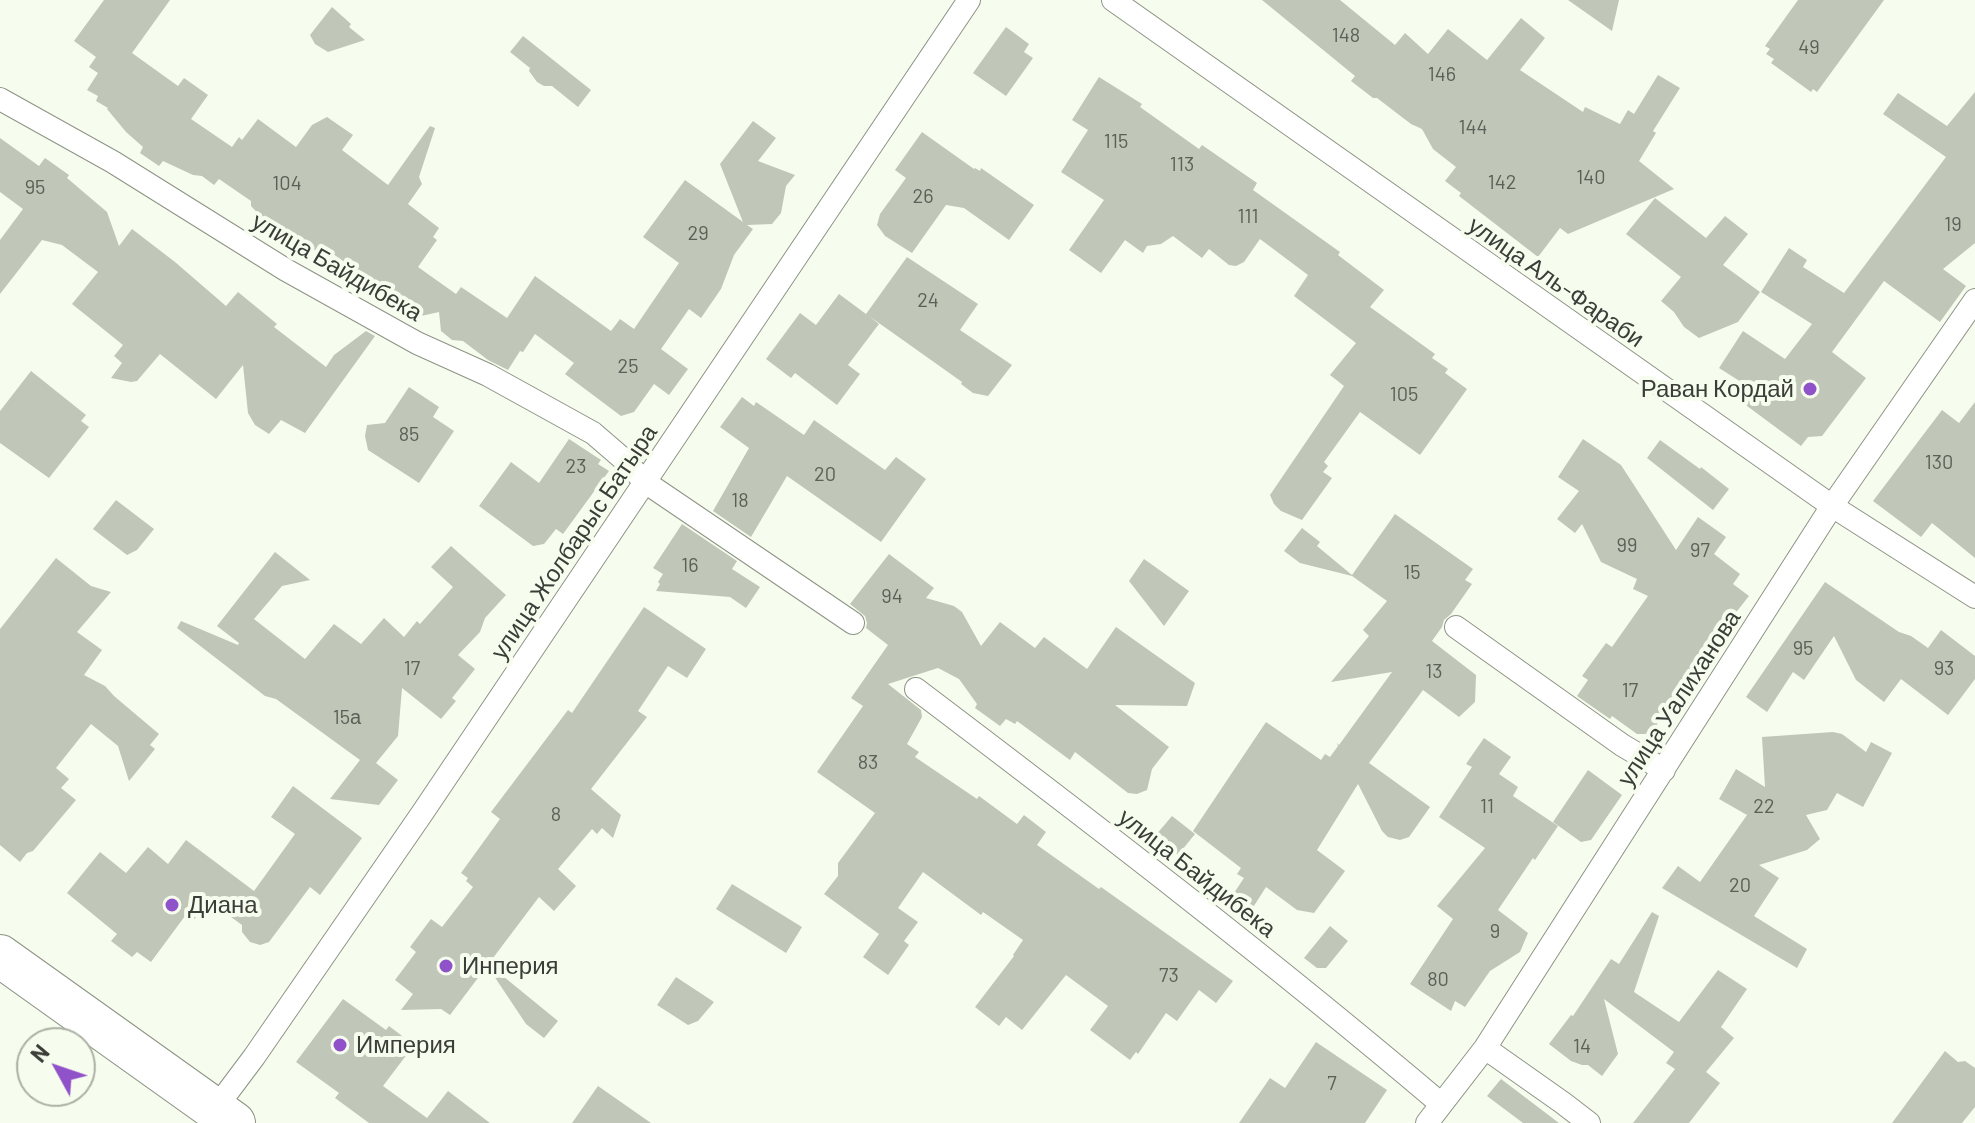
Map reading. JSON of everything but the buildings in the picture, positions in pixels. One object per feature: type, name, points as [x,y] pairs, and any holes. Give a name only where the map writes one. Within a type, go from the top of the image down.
[{"type":"highway","points":[[0,956],[225,1116]]},
{"type":"street","name":"улица Жолбарыс Батыра","points":[[225,1116],[263,1044],[423,812],[969,0]]},
{"type":"street","name":"улица Аль-Фараби","points":[[1113,0],[1832,506],[1975,597]]},
{"type":"street","name":"улица Байдибека","points":[[0,99],[113,162],[286,270],[417,343],[488,375],[593,433],[645,482],[853,623]]},
{"type":"street","name":"улица Уалиханова","points":[[1427,1123],[1485,1048],[1832,506],[1975,300]]},
{"type":"street","points":[[1456,627],[1622,745],[1664,770]]},
{"type":"street","name":"улица Байдибека","points":[[916,689],[1183,894],[1440,1103]]},
{"type":"street","points":[[1485,1048],[1589,1123]]},
{"type":"place","name":"Раван Кордай","points":[[1810,389]]},
{"type":"place","name":"Диана","points":[[172,905]]},
{"type":"place","name":"Инперия","points":[[446,966]]},
{"type":"place","name":"Империя","points":[[340,1045]]}]
